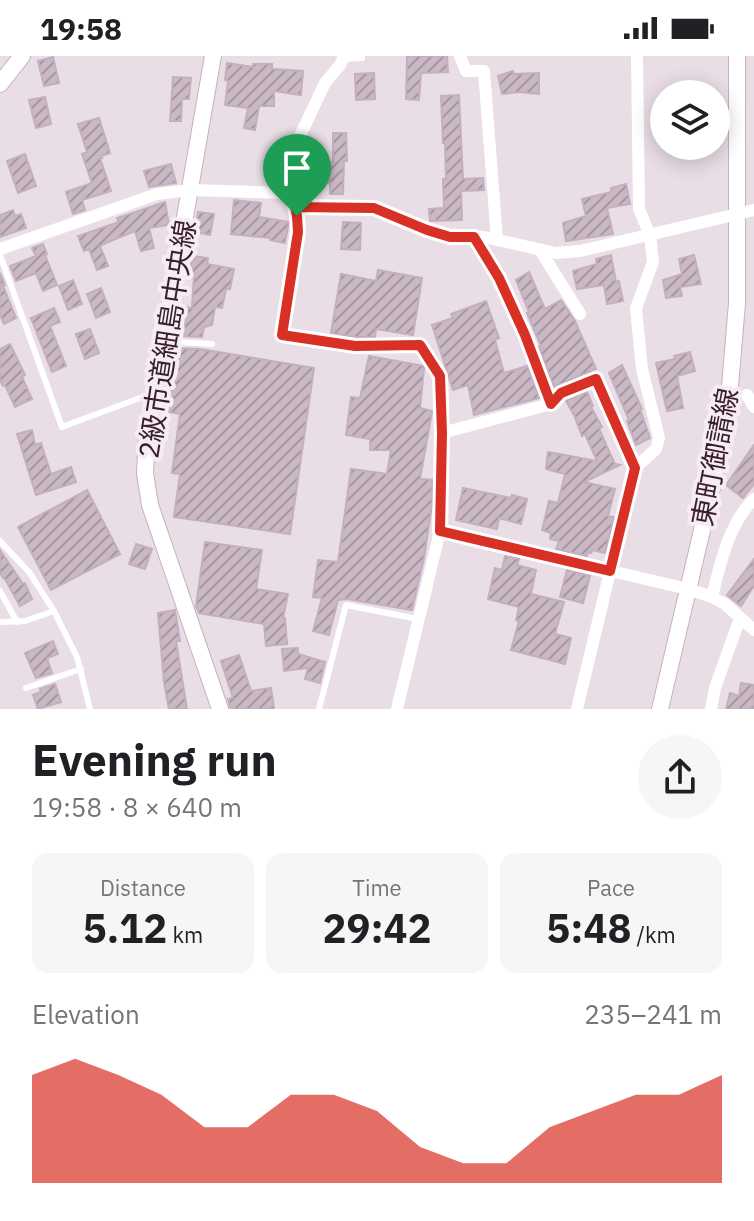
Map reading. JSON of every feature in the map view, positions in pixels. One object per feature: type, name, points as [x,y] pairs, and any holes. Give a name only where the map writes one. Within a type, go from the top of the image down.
[{"type":"street","points":[[0,84],[22,56]]},
{"type":"street","name":"2級市道細島中央線","points":[[213,56],[147,436],[145,473],[150,505],[220,709]]},
{"type":"street","points":[[460,56],[466,71],[484,71],[497,240]]},
{"type":"street","points":[[577,709],[635,468],[656,449],[659,438],[642,369],[636,308],[653,262],[650,235],[639,209],[637,56]]},
{"type":"street","name":"東町御請線","points":[[660,709],[714,479],[730,387],[737,303],[737,56]]},
{"type":"street","points":[[343,58],[325,83],[289,159],[287,193],[295,207],[374,208],[450,237],[497,240],[556,253],[580,251],[754,210]]},
{"type":"street","points":[[0,252],[157,194],[191,190],[287,193]]},
{"type":"street","points":[[474,237],[499,278],[551,404]]},
{"type":"street","points":[[540,250],[580,314]]},
{"type":"street","points":[[282,335],[355,346],[420,345],[440,376],[440,531],[397,709]]},
{"type":"street","points":[[442,433],[551,404],[561,393],[596,379],[635,468]]},
{"type":"street","points":[[747,395],[754,407]]},
{"type":"street","points":[[712,597],[731,534],[745,508],[754,499]]},
{"type":"street","points":[[440,531],[688,589],[725,604],[754,630]]},
{"type":"street","points":[[711,709],[715,688],[740,618]]},
{"type":"lane","points":[[343,58],[362,56]]},
{"type":"lane","points":[[282,335],[298,232],[295,207]]},
{"type":"lane","points":[[0,252],[62,427],[155,392]]},
{"type":"lane","points":[[164,341],[212,344]]},
{"type":"lane","points":[[0,541],[29,572],[54,611],[77,657],[90,709]]},
{"type":"lane","points":[[0,591],[17,622]]},
{"type":"lane","points":[[319,709],[346,605],[419,619]]},
{"type":"lane","points":[[0,622],[25,621],[54,611]]},
{"type":"lane","points":[[26,688],[81,669]]},
{"type":"building","points":[[407,56],[447,56],[448,72],[421,73],[419,100],[406,99]]},
{"type":"building","points":[[53,57],[59,83],[44,86],[38,61]]},
{"type":"building","points":[[227,63],[253,67],[253,64],[272,64],[272,69],[303,71],[301,95],[274,91],[274,106],[259,106],[255,130],[244,128],[248,108],[225,105]]},
{"type":"building","points":[[513,71],[514,74],[539,73],[539,94],[502,94],[498,76]]},
{"type":"building","points":[[374,73],[375,99],[356,100],[355,74]]},
{"type":"building","points":[[173,77],[191,78],[189,99],[182,99],[181,121],[170,121]]},
{"type":"building","points":[[459,95],[463,179],[483,178],[484,190],[461,191],[462,220],[430,221],[429,209],[444,208],[443,179],[446,179],[441,96]]},
{"type":"building","points":[[45,97],[51,124],[36,128],[29,100]]},
{"type":"building","points":[[99,118],[110,153],[100,158],[111,191],[82,200],[85,210],[73,214],[66,192],[92,183],[82,154],[87,152],[78,124]]},
{"type":"building","points":[[333,133],[346,133],[343,194],[330,194],[330,183],[305,184],[305,163],[333,162]]},
{"type":"building","points":[[25,154],[36,186],[18,193],[7,161]]},
{"type":"building","points":[[171,164],[176,183],[149,187],[144,171]]},
{"type":"building","points":[[626,184],[630,204],[607,208],[613,234],[566,241],[563,223],[586,216],[582,199],[611,192],[611,188]]},
{"type":"building","points":[[234,200],[261,203],[259,217],[289,222],[285,243],[270,238],[231,234]]},
{"type":"building","points":[[165,202],[169,225],[149,228],[154,248],[141,251],[135,231],[100,246],[108,266],[97,270],[89,249],[84,251],[78,236],[119,222],[117,218]]},
{"type":"building","points":[[13,210],[15,216],[21,214],[26,228],[0,237],[0,215]]},
{"type":"building","points":[[198,212],[214,214],[210,235],[195,232]]},
{"type":"building","points":[[343,222],[361,223],[360,250],[341,249]]},
{"type":"building","points":[[43,244],[57,285],[43,291],[36,273],[16,281],[10,266],[36,256],[32,248]]},
{"type":"building","points":[[611,255],[623,301],[607,304],[604,285],[577,289],[573,271],[597,264],[596,259]]},
{"type":"building","points":[[694,255],[701,284],[680,287],[682,296],[666,298],[663,280],[682,274],[679,259]]},
{"type":"building","points":[[193,256],[208,258],[207,264],[234,269],[222,308],[215,307],[212,325],[204,327],[202,337],[180,336],[185,307],[192,308],[194,277],[189,276]]},
{"type":"building","points":[[378,270],[422,278],[413,335],[376,329],[375,337],[331,333],[341,274],[376,281]]},
{"type":"building","points":[[529,272],[545,309],[561,300],[575,321],[596,369],[554,387],[516,280]]},
{"type":"building","points":[[0,273],[16,318],[4,324],[0,315]]},
{"type":"building","points":[[73,280],[82,304],[68,310],[59,286]]},
{"type":"building","points":[[101,288],[110,312],[96,318],[87,294]]},
{"type":"building","points":[[486,301],[499,338],[495,340],[504,373],[527,366],[539,398],[474,415],[468,385],[453,390],[432,325]]},
{"type":"building","points":[[54,308],[60,322],[50,326],[66,366],[52,372],[31,318]]},
{"type":"building","points":[[90,329],[99,353],[85,359],[76,334]]},
{"type":"building","points":[[10,344],[25,375],[22,377],[32,399],[15,407],[0,380],[0,349]]},
{"type":"building","points":[[174,348],[200,349],[314,368],[290,534],[174,517],[180,474],[172,473],[180,414],[164,411]]},
{"type":"building","points":[[690,352],[695,371],[677,376],[683,408],[667,411],[656,363]]},
{"type":"building","points":[[369,356],[424,368],[420,408],[432,412],[420,479],[432,480],[432,505],[412,610],[338,600],[329,635],[313,631],[322,598],[313,597],[318,560],[338,562],[351,469],[387,474],[391,450],[370,450],[370,439],[346,435],[351,397],[360,398]]},
{"type":"building","points":[[622,365],[642,409],[650,438],[636,445],[609,373]]},
{"type":"building","points":[[587,392],[607,447],[615,464],[620,465],[584,482],[615,489],[608,516],[614,517],[605,553],[593,550],[587,556],[556,549],[559,541],[550,539],[551,533],[542,530],[549,501],[558,503],[565,474],[546,469],[548,452],[597,461],[566,401]]},
{"type":"building","points":[[32,430],[35,445],[41,443],[51,474],[71,467],[76,482],[36,495],[17,434]]},
{"type":"building","points":[[754,445],[754,484],[743,498],[726,485]]},
{"type":"building","points":[[463,488],[527,499],[521,524],[499,518],[497,529],[456,520]]},
{"type":"building","points":[[87,490],[120,554],[51,590],[18,527]]},
{"type":"building","points":[[205,542],[262,550],[256,589],[288,594],[283,618],[287,644],[266,646],[264,624],[199,613],[196,606]]},
{"type":"building","points":[[136,544],[152,549],[145,569],[129,564]]},
{"type":"building","points":[[0,550],[25,583],[32,599],[20,606],[0,573]]},
{"type":"building","points":[[505,556],[519,559],[517,565],[536,570],[531,594],[564,602],[555,634],[571,638],[565,664],[511,650],[519,621],[516,620],[519,607],[488,599],[495,568],[502,570]]},
{"type":"building","points":[[754,559],[754,586],[741,606],[727,595]]},
{"type":"building","points":[[567,570],[590,576],[583,603],[560,597]]},
{"type":"building","points":[[175,610],[180,641],[176,641],[187,709],[169,709],[164,682],[158,613]]},
{"type":"building","points":[[53,641],[58,654],[47,658],[52,673],[36,678],[25,653]]},
{"type":"building","points":[[298,648],[298,654],[325,662],[320,683],[305,679],[308,668],[284,671],[282,649]]},
{"type":"building","points":[[239,655],[251,691],[271,688],[274,709],[231,709],[228,699],[233,698],[221,661]]},
{"type":"building","points":[[741,683],[754,685],[754,709],[726,709],[730,693],[739,696]]},
{"type":"building","points":[[55,684],[61,702],[38,709],[33,695]]},
{"type":"route","points":[[295,207],[374,208],[450,237],[474,237],[499,278],[551,404],[561,393],[596,379],[635,468],[610,571],[440,531],[440,376],[420,345],[355,346],[282,335],[298,232],[297,216],[295,207]]}]
